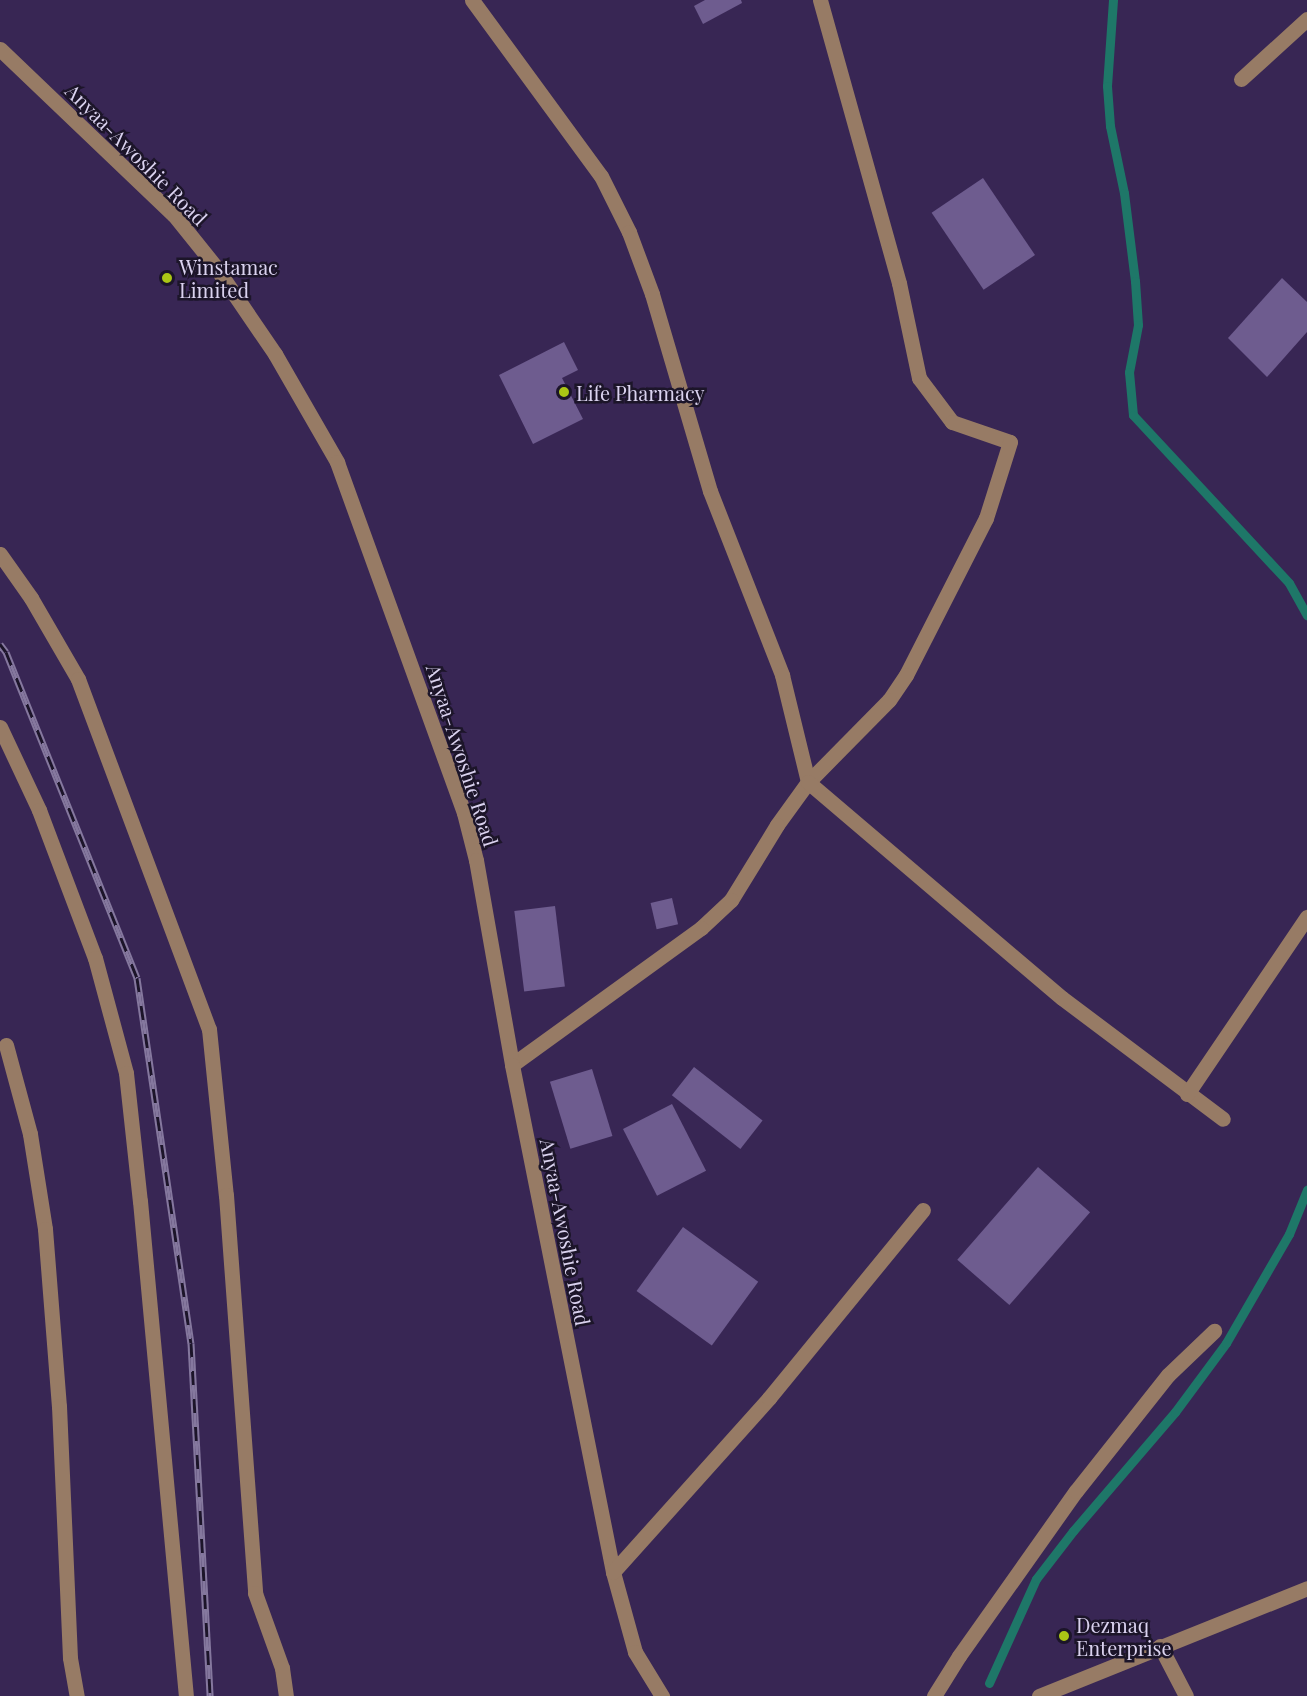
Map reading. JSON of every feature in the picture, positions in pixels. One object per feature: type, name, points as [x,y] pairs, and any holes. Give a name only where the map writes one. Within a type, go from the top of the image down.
[{"type":"street","points":[[472,0],[601,177],[628,232],[652,294],[710,491],[782,675],[808,782],[1062,998],[1223,1119]]},
{"type":"street","points":[[512,1065],[701,928],[731,900],[777,825],[808,782],[889,700],[906,675],[986,518],[1010,442],[952,422],[920,378],[898,283],[820,0]]},
{"type":"street","points":[[1241,79],[1307,19]]},
{"type":"street","name":"Anyaa-Awoshie Road","points":[[0,49],[174,215],[215,266],[275,354],[337,462],[464,813],[476,860],[512,1065],[613,1572],[635,1652],[662,1696]]},
{"type":"street","points":[[0,554],[31,598],[78,680],[209,1029],[226,1195],[255,1593],[282,1668],[286,1696]]},
{"type":"street","points":[[0,727],[39,810],[95,958],[126,1073],[186,1696]]},
{"type":"street","points":[[1187,1094],[1307,917]]},
{"type":"street","points":[[6,1045],[30,1134],[45,1229],[59,1406],[70,1658],[77,1696]]},
{"type":"street","points":[[613,1572],[769,1398],[923,1210]]},
{"type":"street","points":[[934,1696],[958,1656],[1076,1491],[1168,1375],[1214,1331]]},
{"type":"street","points":[[1042,1695],[1307,1588]]},
{"type":"street","points":[[1160,1646],[1186,1696]]},
{"type":"building","points":[[705,0],[741,0],[742,3],[703,24],[694,6]]},
{"type":"building","points":[[983,178],[1035,255],[984,290],[932,213]]},
{"type":"building","points":[[1282,278],[1307,302],[1307,332],[1267,377],[1228,338]]},
{"type":"building","points":[[564,342],[578,370],[562,378],[583,419],[533,444],[499,375]]},
{"type":"building","points":[[672,898],[678,924],[657,929],[651,903]]},
{"type":"building","points":[[555,906],[565,986],[524,991],[514,911]]},
{"type":"building","points":[[694,1067],[763,1121],[740,1149],[672,1095]]},
{"type":"building","points":[[592,1069],[612,1136],[570,1149],[550,1082]]},
{"type":"building","points":[[672,1104],[706,1171],[657,1196],[623,1129]]},
{"type":"building","points":[[1038,1167],[1090,1212],[1009,1305],[957,1260]]},
{"type":"building","points":[[683,1227],[758,1282],[712,1346],[637,1291]]},
{"type":"waterway","points":[[1113,0],[1107,86],[1110,126],[1124,193],[1135,281],[1138,325],[1129,372],[1133,415],[1289,583],[1307,615]]},
{"type":"waterway","points":[[989,1683],[1036,1579],[1073,1531],[1175,1412],[1226,1343],[1289,1234],[1307,1190]]},
{"type":"railway","points":[[0,644],[6,652],[137,978],[191,1343],[210,1696]]},
{"type":"place","name":"Winstamac Limited","points":[[167,278]]},
{"type":"place","name":"Life Pharmacy","points":[[564,392]]},
{"type":"place","name":"Dezmaq Enterprise","points":[[1064,1636]]}]
